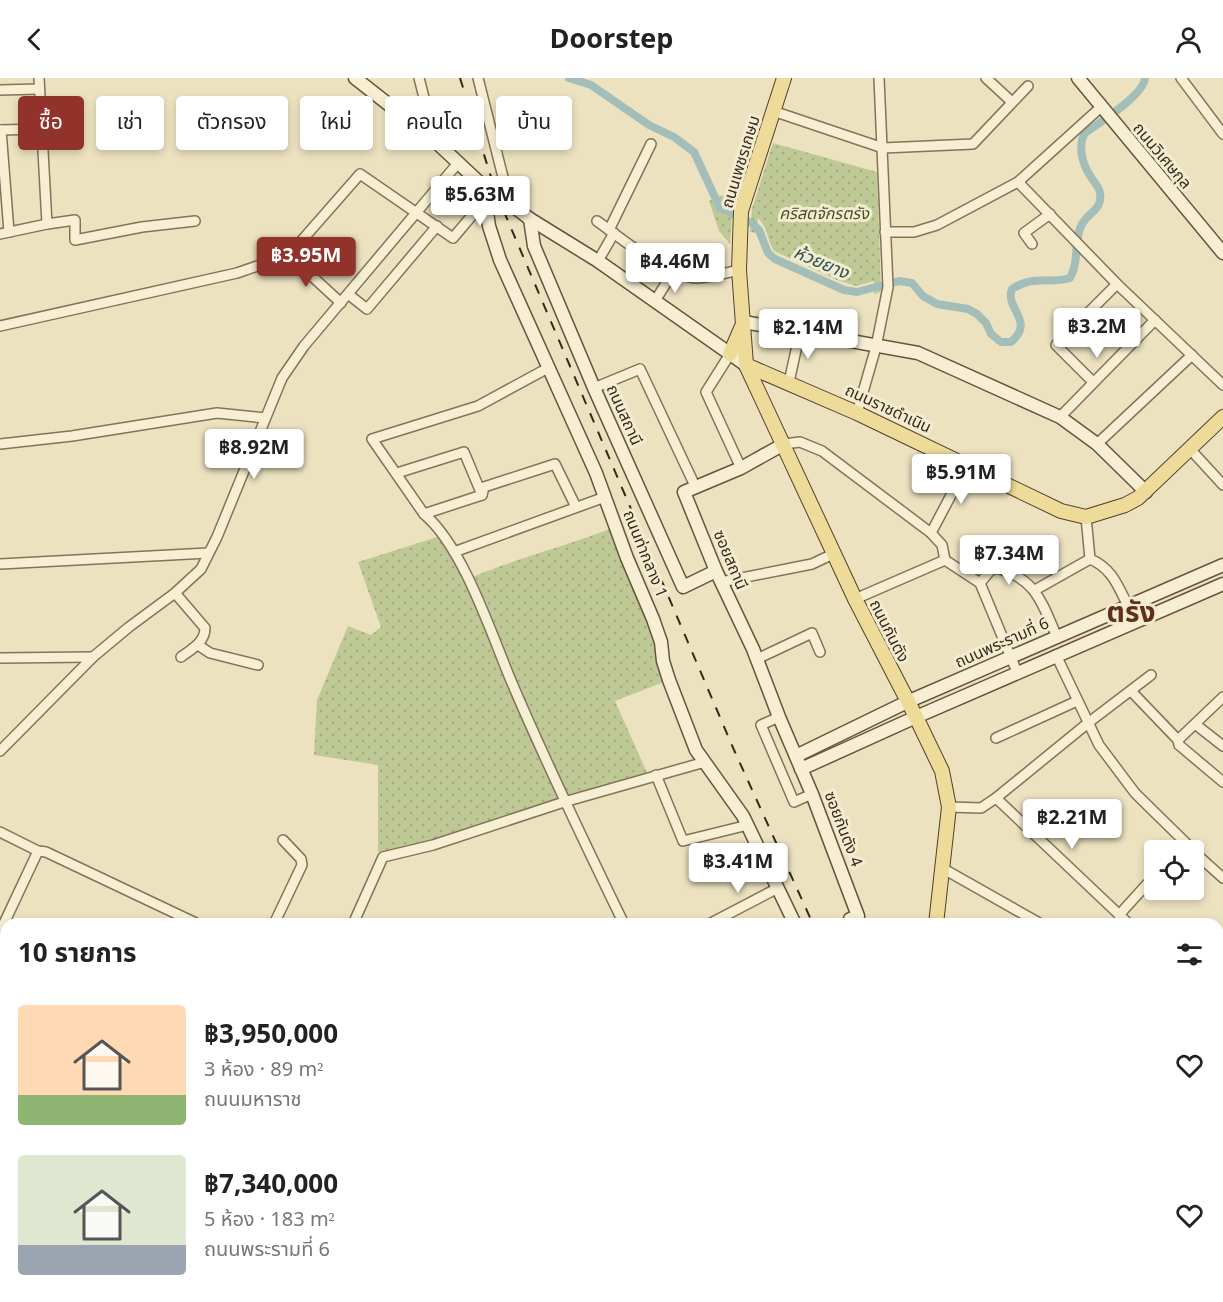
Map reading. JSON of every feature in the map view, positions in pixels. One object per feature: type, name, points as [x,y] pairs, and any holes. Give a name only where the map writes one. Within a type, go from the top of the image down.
[{"type":"main road","name":"ถนนเพชรเกษม","points":[[746,365],[740,270],[742,207],[784,78]]},
{"type":"main road","points":[[730,354],[744,322]]},
{"type":"main road","name":"ถนนราชดำเนิน","points":[[746,365],[857,413],[1061,510],[1086,517]]},
{"type":"main road","name":"ถนนกันตัง","points":[[746,365],[833,554],[942,771],[949,807],[937,918]]},
{"type":"main road","points":[[762,397],[770,374]]},
{"type":"main road","points":[[1086,517],[1125,505],[1146,492],[1223,417]]},
{"type":"street","points":[[39,78],[39,96]]},
{"type":"street","points":[[356,78],[385,101]]},
{"type":"street","points":[[419,78],[424,96]]},
{"type":"street","points":[[478,78],[510,205]]},
{"type":"street","points":[[857,413],[887,299],[879,78]]},
{"type":"street","points":[[986,78],[1012,102]]},
{"type":"street","name":"ถนนวิเศษกุล","points":[[1078,78],[1223,253]]},
{"type":"street","points":[[1185,79],[1223,134]]},
{"type":"street","points":[[773,111],[883,148],[973,144],[1028,86]]},
{"type":"street","points":[[0,90],[39,89]]},
{"type":"street","points":[[885,232],[914,232],[937,225],[1018,182],[1101,107]]},
{"type":"street","points":[[18,130],[1,130],[4,233],[75,220],[75,240],[142,227],[195,221]]},
{"type":"street","points":[[598,261],[651,144]]},
{"type":"street","points":[[42,150],[47,224]]},
{"type":"street","points":[[445,150],[483,186],[530,219],[598,261],[746,365]]},
{"type":"street","points":[[0,751],[93,657],[175,593],[201,569],[217,537],[282,378],[304,346],[459,163]]},
{"type":"street","points":[[0,326],[237,273],[289,255],[360,174],[453,238],[486,199]]},
{"type":"street","points":[[1018,182],[1117,284],[1223,385]]},
{"type":"street","name":"ถนนท่ากลาง 1","points":[[483,186],[489,226],[500,260],[604,497],[653,619],[671,686],[696,750],[730,795],[748,825],[792,918]]},
{"type":"street","points":[[1032,244],[1024,233],[1050,214]]},
{"type":"street","name":"ถนนสถานี","points":[[530,219],[534,246],[594,388],[683,587],[718,577]]},
{"type":"street","points":[[597,222],[681,276],[698,278],[740,270]]},
{"type":"street","points":[[348,294],[367,309],[437,226]]},
{"type":"street","points":[[289,255],[341,303]]},
{"type":"street","points":[[655,301],[673,272]]},
{"type":"street","points":[[1093,382],[1056,345],[1117,284]]},
{"type":"street","points":[[1060,417],[1155,320]]},
{"type":"street","points":[[744,322],[918,353],[1060,417],[1097,444],[1146,492]]},
{"type":"street","points":[[789,382],[800,332]]},
{"type":"street","points":[[730,354],[706,392],[741,468]]},
{"type":"street","points":[[1097,444],[1192,355]]},
{"type":"street","points":[[548,368],[478,406],[372,440],[424,514],[435,522],[468,579],[564,802],[621,918]]},
{"type":"street","points":[[594,388],[640,369],[696,488],[741,468],[784,444],[800,442],[822,451],[931,533],[942,545],[945,561],[980,583],[1017,672]]},
{"type":"street","points":[[0,444],[72,436],[217,413],[265,418]]},
{"type":"street","points":[[1190,449],[1223,485]]},
{"type":"street","points":[[397,473],[464,452],[482,495]]},
{"type":"street","points":[[482,495],[484,487],[555,464],[576,507]]},
{"type":"street","points":[[931,533],[967,465]]},
{"type":"street","name":"ซอยสถานี","points":[[696,488],[684,492],[718,577],[757,659],[790,742]]},
{"type":"street","points":[[424,514],[482,495]]},
{"type":"street","points":[[453,552],[604,497]]},
{"type":"street","points":[[1086,517],[1090,559]]},
{"type":"street","points":[[0,564],[208,553]]},
{"type":"street","points":[[718,577],[812,564],[833,554]]},
{"type":"street","points":[[1035,590],[1090,559]]},
{"type":"street","points":[[1090,559],[1110,571],[1128,606]]},
{"type":"street","points":[[855,599],[945,561]]},
{"type":"street","name":"ถนนพระรามที่ 6","points":[[796,756],[907,702],[1223,565]]},
{"type":"street","points":[[980,583],[990,571],[996,568],[1012,572],[1035,590],[1053,639],[1056,655],[1099,745],[1135,793],[1182,840]]},
{"type":"street","name":"ถนนพระรามที่ 6","points":[[801,769],[1017,672],[1223,584]]},
{"type":"street","points":[[175,593],[205,628],[205,635],[198,645],[181,657]]},
{"type":"street","points":[[757,659],[812,633],[820,652]]},
{"type":"street","points":[[198,645],[210,653],[258,665]]},
{"type":"street","points":[[0,658],[93,657]]},
{"type":"street","points":[[949,807],[981,808],[1151,675]]},
{"type":"street","points":[[1131,691],[1178,740],[1179,745],[1223,783]]},
{"type":"street","points":[[1178,740],[1223,697]]},
{"type":"street","points":[[996,738],[1077,701]]},
{"type":"street","points":[[779,717],[761,725],[775,758],[794,802],[812,794]]},
{"type":"street","points":[[1195,724],[1223,746]]},
{"type":"street","name":"ซอยกันตัง 4","points":[[790,742],[858,916],[853,918]]},
{"type":"street","points":[[356,918],[383,857],[433,845],[564,802],[705,762]]},
{"type":"street","points":[[656,775],[683,841],[748,825]]},
{"type":"street","points":[[996,798],[1122,918]]},
{"type":"street","points":[[0,832],[185,918]]},
{"type":"street","points":[[277,918],[302,866],[301,859],[283,840]]},
{"type":"street","points":[[7,918],[38,851]]},
{"type":"street","points":[[1204,861],[1223,878]]},
{"type":"street","points":[[942,868],[1030,918]]},
{"type":"street","points":[[1119,915],[1144,887]]},
{"type":"street","points":[[720,918],[778,888]]},
{"type":"green space","name":"คริสตจักรตรัง","points":[[773,143],[877,172],[881,292],[874,294],[874,281],[856,286],[837,280],[774,251],[764,226],[758,218],[756,233],[750,232],[752,209]]},
{"type":"green space","points":[[723,195],[726,203],[733,204],[730,244],[719,231],[709,201]]},
{"type":"green space","points":[[615,527],[669,680],[615,701],[649,777],[383,857],[378,851],[378,765],[314,755],[317,700],[348,626],[371,635],[381,627],[358,562],[444,535],[468,579]]},
{"type":"waterway","name":"ห้วยยาง","points":[[569,78],[591,85],[649,125],[674,137],[694,152],[720,208],[752,223],[759,230],[768,253],[775,259],[844,290],[857,292],[899,281],[912,283],[923,296],[937,304],[968,309],[977,314],[986,323],[991,334],[1001,342],[1011,342],[1021,328],[1012,302],[1012,289],[1028,282],[1070,278],[1075,265],[1079,230],[1097,207],[1100,198],[1099,188],[1083,162],[1081,150],[1083,138],[1085,133],[1129,100],[1143,85],[1145,78]]},
{"type":"railway","points":[[460,78],[496,193],[734,750],[810,918]]},
{"type":"district","name":"ตรัง","points":[[1131,613]]}]
